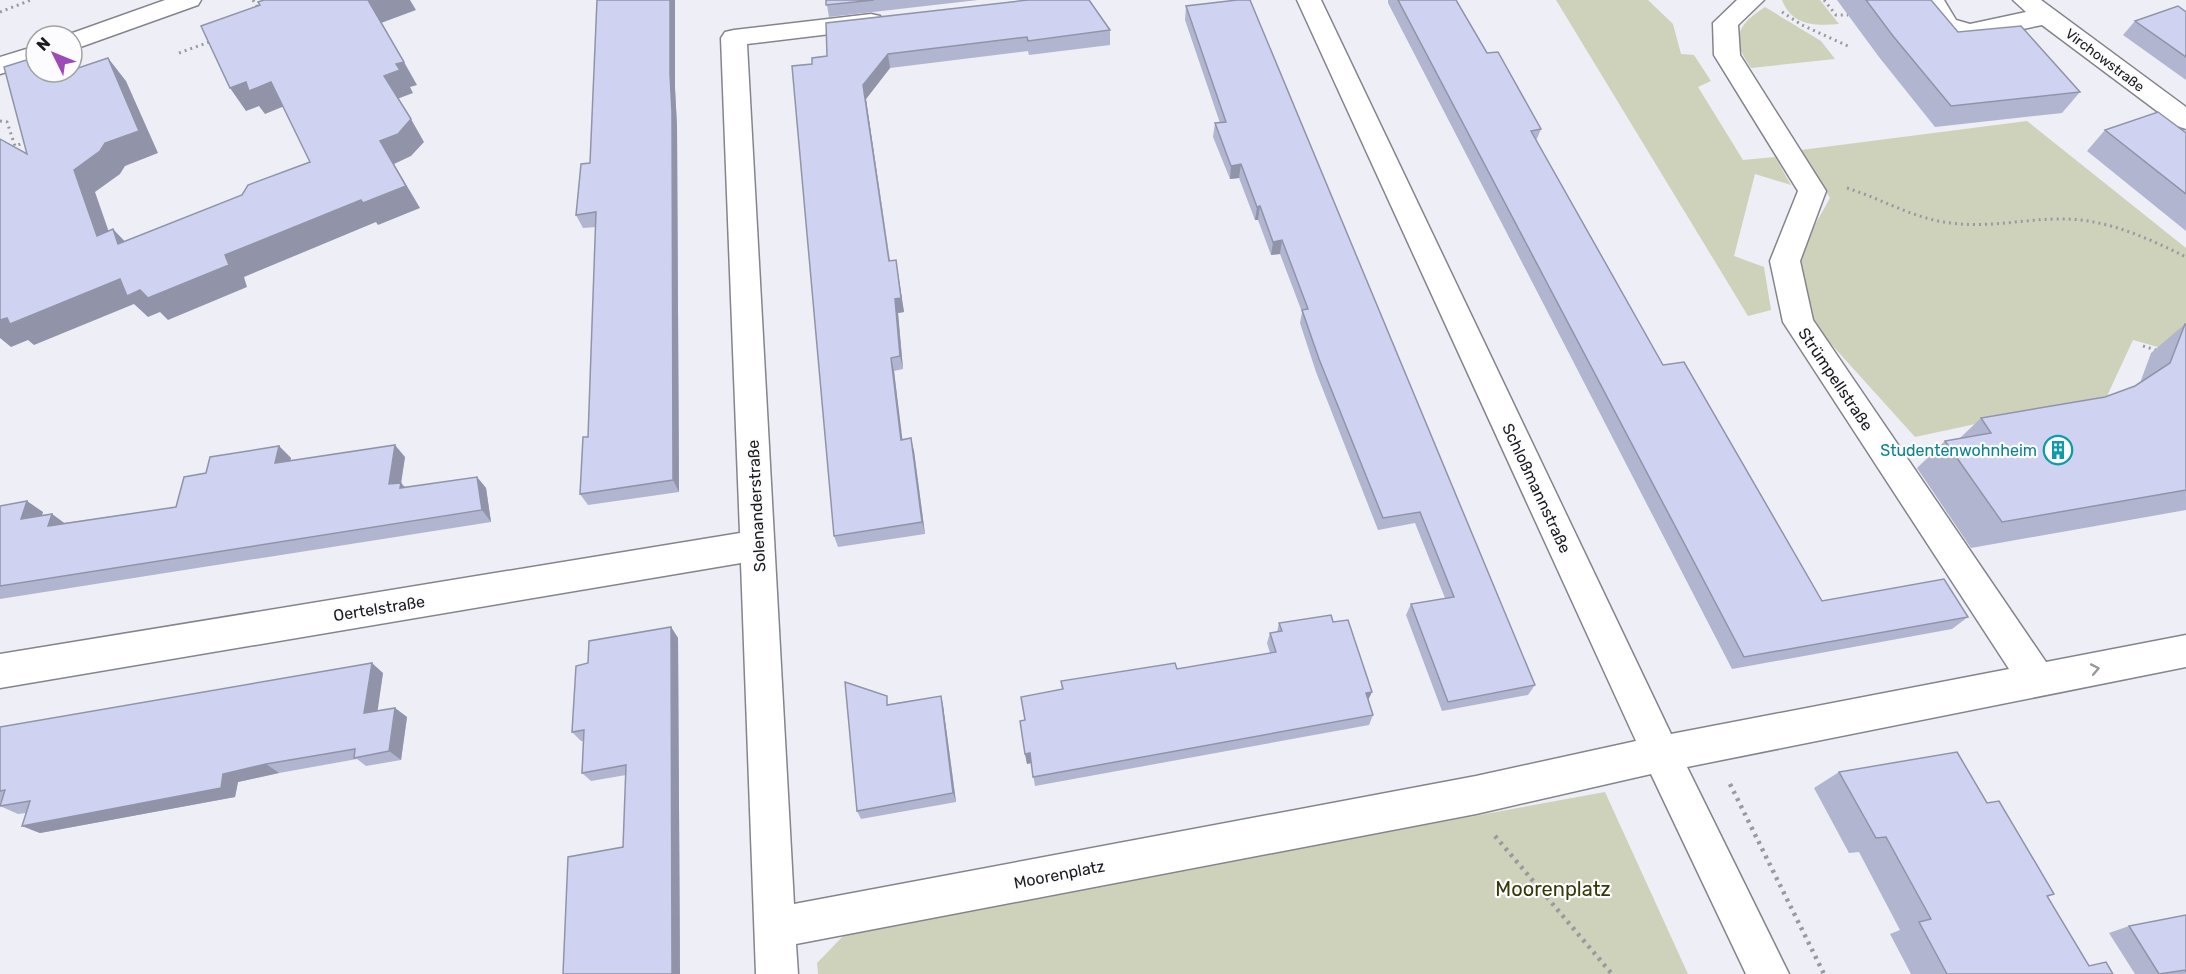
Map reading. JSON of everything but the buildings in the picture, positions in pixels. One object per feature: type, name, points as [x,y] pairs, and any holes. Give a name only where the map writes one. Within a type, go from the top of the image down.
[{"type":"street","points":[[84,38],[189,0]]},
{"type":"street","name":"Schloßmannstraße","points":[[1309,0],[1661,754],[1768,974]]},
{"type":"street","points":[[1932,0],[1947,25],[1968,32],[2046,16]]},
{"type":"street","name":"Virchowstraße","points":[[2025,0],[2186,120]]},
{"type":"street","points":[[1763,3],[1725,23],[1727,55],[1762,98],[1807,183]]},
{"type":"street","name":"Solenanderstraße","points":[[777,974],[734,38],[899,19]]},
{"type":"street","points":[[0,66],[24,58]]},
{"type":"street","name":"Strümpellstraße","points":[[1807,183],[1812,191],[1785,261],[1798,322],[2037,680]]},
{"type":"street","name":"Oertelstraße","points":[[0,671],[758,545]]},
{"type":"street","points":[[1661,754],[2186,651]]},
{"type":"street","name":"Moorenplatz","points":[[774,928],[1476,795],[1661,754]]},
{"type":"path","points":[[0,12],[31,0]]},
{"type":"path","points":[[254,0],[262,14]]},
{"type":"path","points":[[1824,0],[1836,15],[1848,15]]},
{"type":"path","points":[[1763,3],[1802,25],[1848,46]]},
{"type":"path","points":[[179,53],[212,41]]},
{"type":"path","points":[[0,121],[7,122],[15,146],[35,139]]},
{"type":"path","points":[[1807,183],[1846,188],[1868,194],[1905,213],[1940,221],[1987,225],[2068,218],[2152,240],[2186,257]]},
{"type":"path","points":[[2143,346],[2164,352]]},
{"type":"path","points":[[1476,795],[1489,829],[1612,974]]},
{"type":"green space","points":[[1556,0],[1648,0],[1673,24],[1681,54],[1694,55],[1711,81],[1698,87],[1743,160],[1775,157],[1791,185],[1755,174],[1734,256],[1764,267],[1771,310],[1748,316]]},
{"type":"green space","points":[[1782,0],[1820,0],[1839,24],[1821,25],[1798,20],[1786,9]]},
{"type":"green space","points":[[1765,7],[1821,41],[1835,59],[1751,68],[1741,49],[1739,34],[1747,21]]},
{"type":"green space","points":[[2027,121],[2186,248],[2186,355],[2133,340],[2107,396],[1915,437],[1813,324],[1798,255],[1830,198],[1801,150]]},
{"type":"green space","name":"Moorenplatz","points":[[1605,792],[1688,974],[818,974],[817,963],[848,931]]},
{"type":"place","name":"Studentenwohnheim","points":[[2058,450]]}]
